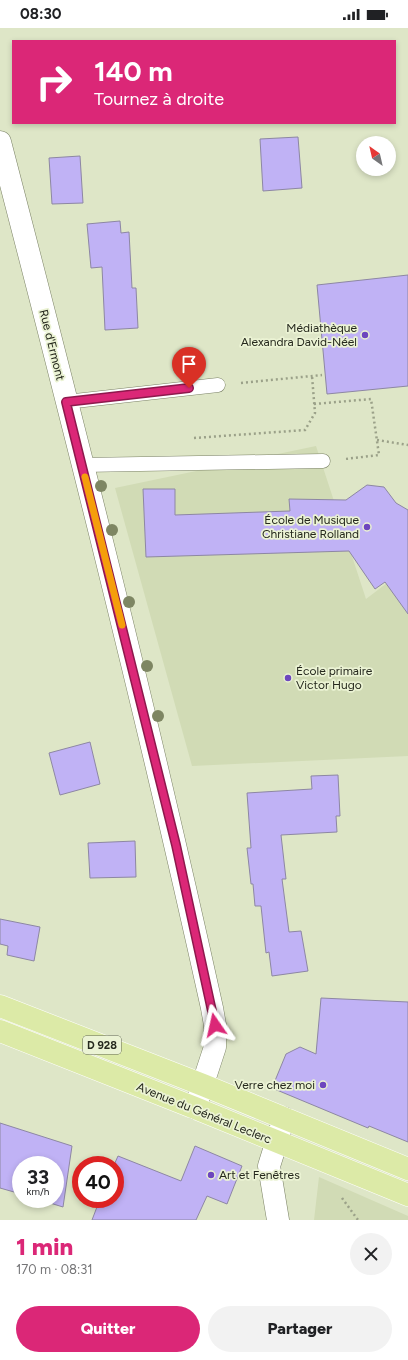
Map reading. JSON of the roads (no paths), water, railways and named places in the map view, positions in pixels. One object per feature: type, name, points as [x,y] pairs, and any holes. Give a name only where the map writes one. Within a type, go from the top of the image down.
[{"type":"main road","name":"Avenue du Général Leclerc","points":[[0,1006],[203,1085],[408,1169]]},
{"type":"main road","name":"Avenue du Général Leclerc","points":[[0,1031],[195,1108],[408,1195]]},
{"type":"street","name":"Rue d'Ermont","points":[[0,142],[176,845],[212,1008],[216,1037],[195,1108]]},
{"type":"street","points":[[278,1220],[269,1166],[284,1118]]},
{"type":"lane","points":[[66,402],[218,385]]},
{"type":"lane","points":[[82,465],[323,461]]},
{"type":"place","name":"Médiathèque Alexandra David-Néel","points":[[365,335]]},
{"type":"place","name":"École de Musique Christiane Rolland","points":[[367,527]]},
{"type":"place","name":"École primaire Victor Hugo","points":[[288,678]]},
{"type":"place","name":"Verre chez moi","points":[[323,1085]]},
{"type":"place","name":"Art et Fenêtres","points":[[211,1175]]}]
